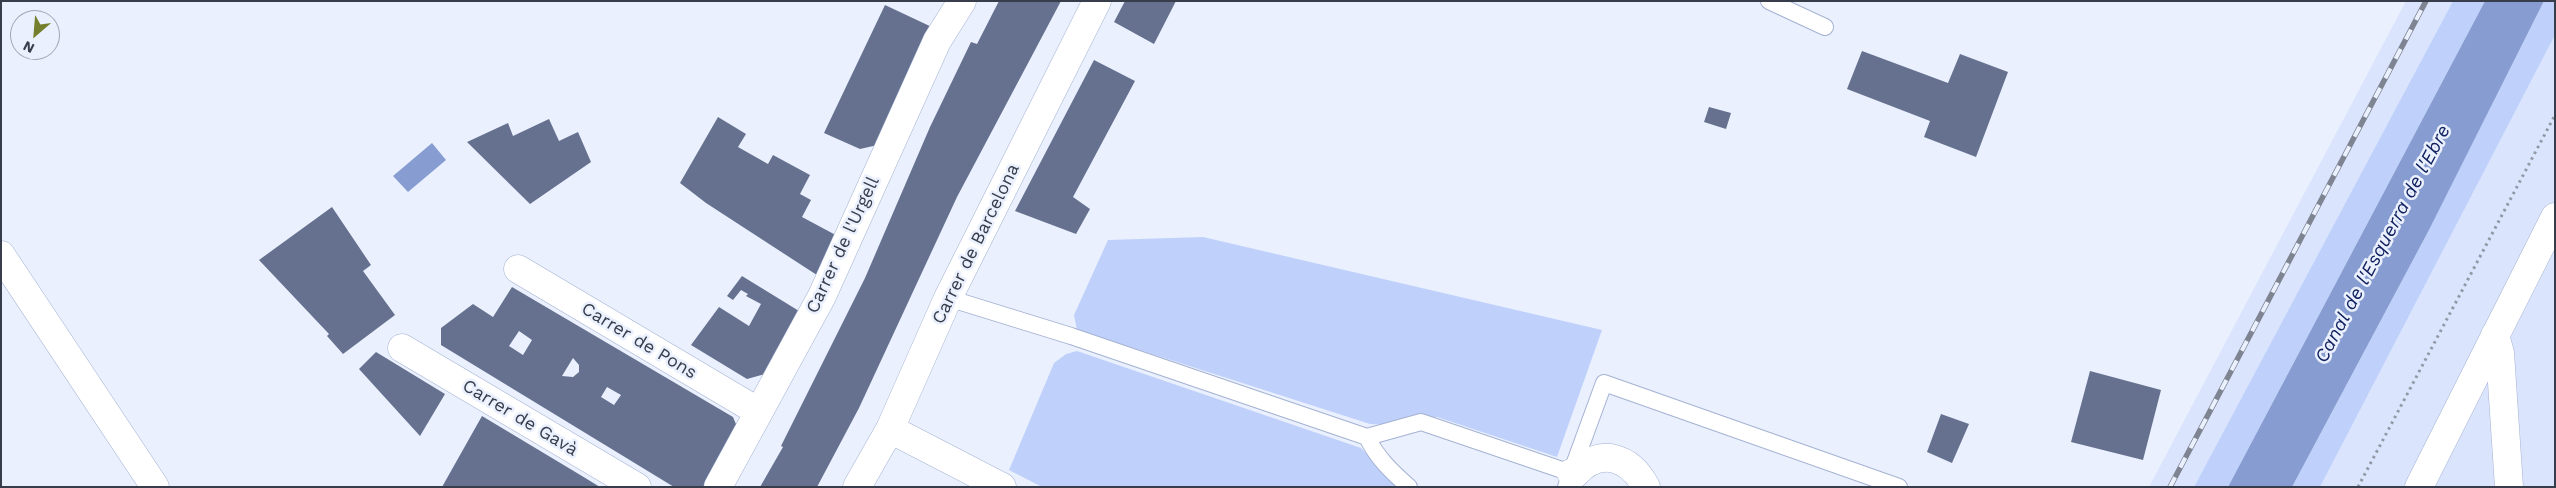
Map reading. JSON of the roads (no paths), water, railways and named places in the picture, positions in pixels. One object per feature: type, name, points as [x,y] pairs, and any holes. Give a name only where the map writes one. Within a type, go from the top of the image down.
[{"type":"street","name":"Carrer de l'Urgell","points":[[718,487],[822,296],[937,41],[962,1]]},
{"type":"street","name":"Carrer de Barcelona","points":[[857,487],[890,428],[948,298],[1097,1]]},
{"type":"street","points":[[2419,487],[2555,217]]},
{"type":"street","points":[[1,255],[155,487]]},
{"type":"street","points":[[2528,270],[2555,262]]},
{"type":"street","name":"Carrer de Pons","points":[[518,269],[759,412]]},
{"type":"street","points":[[2495,335],[2500,353],[2509,487]]},
{"type":"street","name":"Carrer de Gavà","points":[[402,348],[637,487]]},
{"type":"street","points":[[890,428],[1002,487]]},
{"type":"street","points":[[1568,480],[1582,466],[1599,458],[1621,460],[1637,471],[1646,487]]},
{"type":"lane","points":[[1769,1],[1826,27]]},
{"type":"lane","points":[[948,298],[1071,336],[1367,436],[1421,422],[1568,480],[1604,383],[1899,487]]},
{"type":"lane","points":[[1367,436],[1373,450],[1386,467],[1410,487]]},
{"type":"water","name":"Canal de l'Esquerra de l'Ebre","points":[[2485,1],[2544,1],[2429,230],[2292,487],[2228,487]]},
{"type":"water","points":[[432,143],[446,160],[408,192],[393,176]]},
{"type":"railway","points":[[2170,487],[2426,1]]}]
